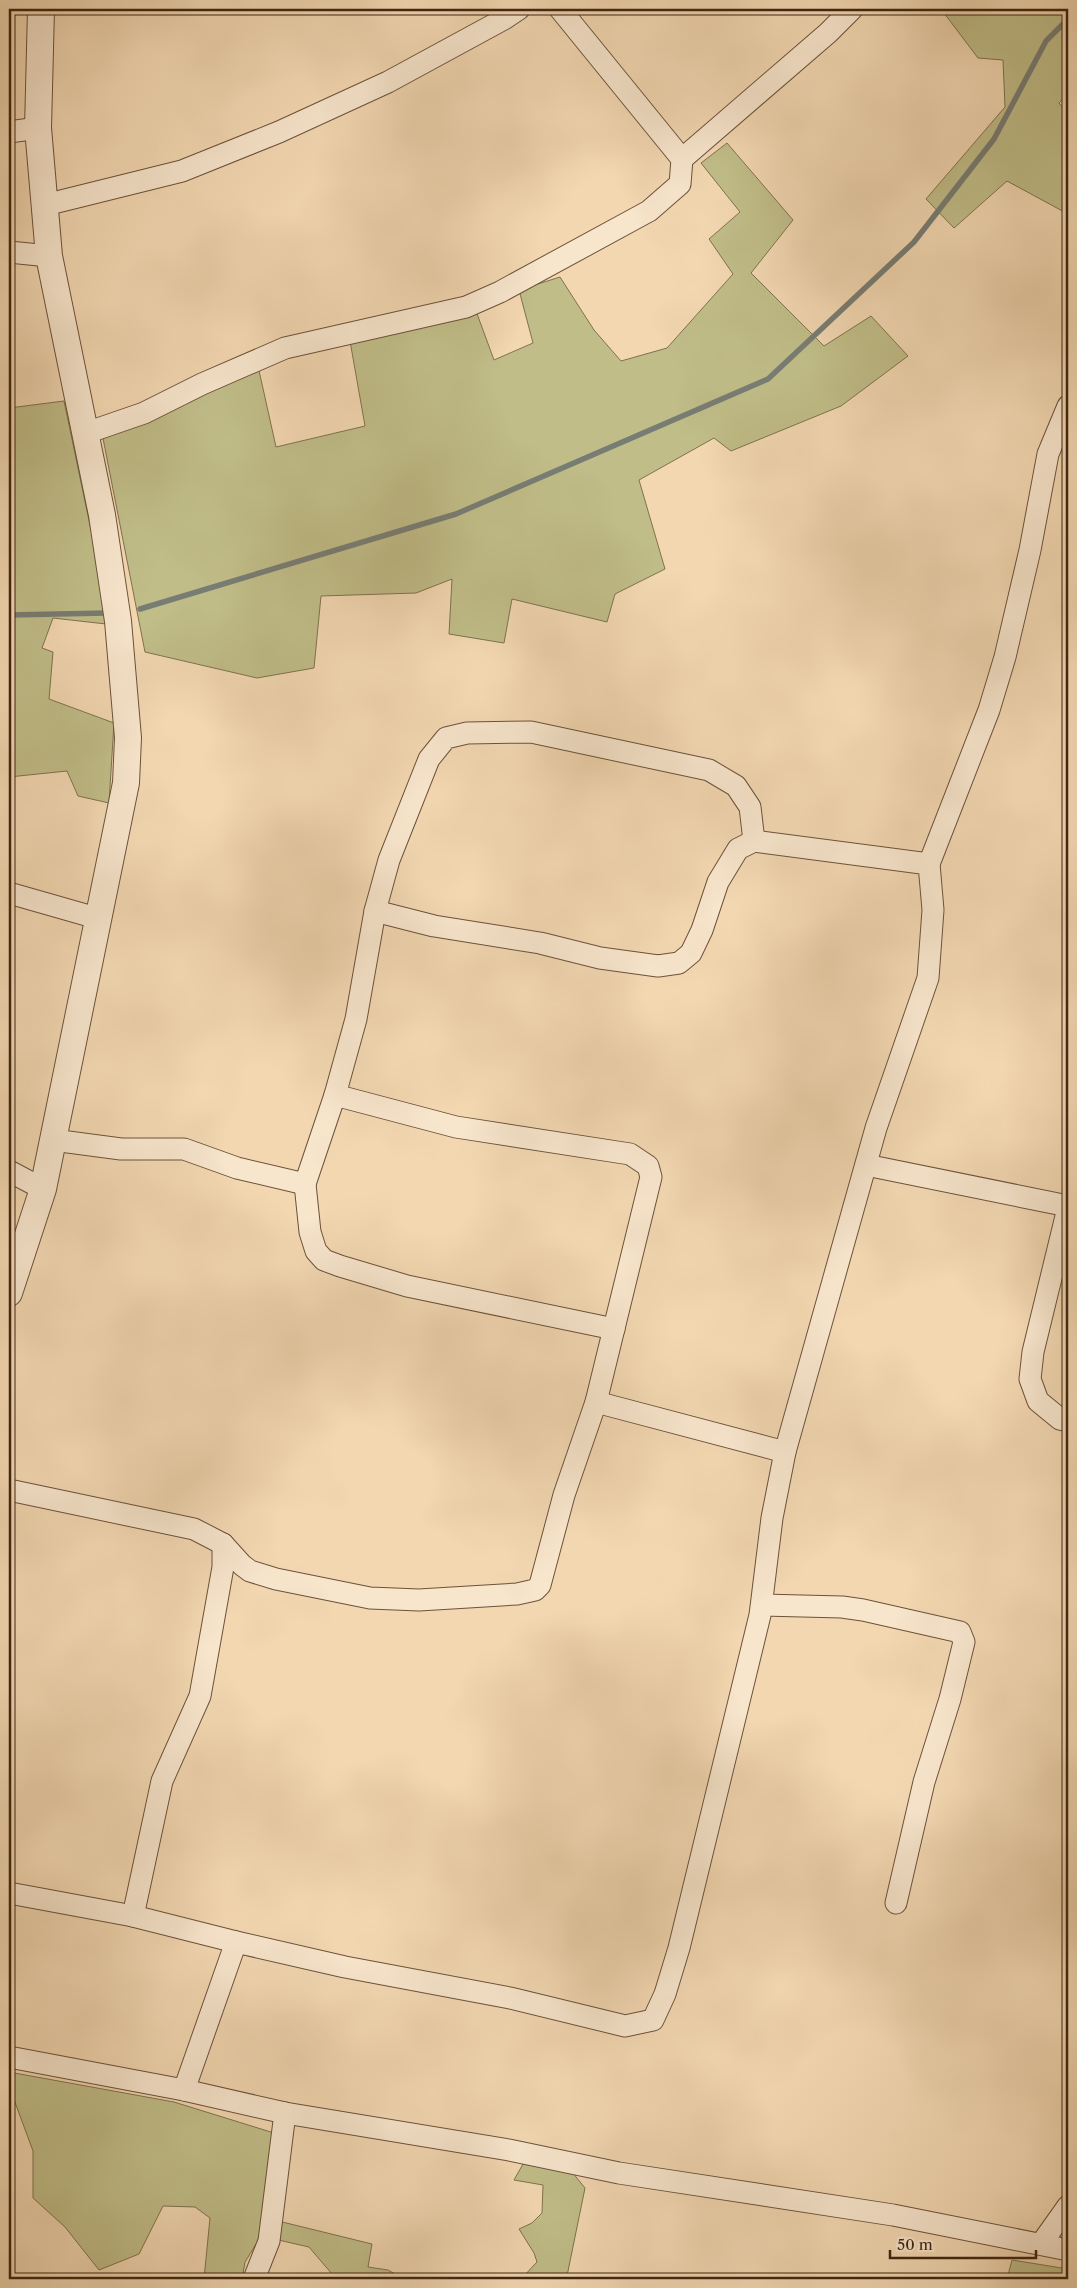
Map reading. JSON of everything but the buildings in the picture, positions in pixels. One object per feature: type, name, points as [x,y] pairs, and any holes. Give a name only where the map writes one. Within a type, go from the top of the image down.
[{"type":"street","points":[[9,1293],[42,1189],[53,1140],[100,919],[126,783],[128,738],[118,621],[102,515],[49,256],[38,128],[41,9]]},
{"type":"street","points":[[45,205],[182,171],[278,132],[388,82],[504,19],[518,9]]},
{"type":"street","points":[[86,433],[144,413],[202,384],[285,348],[466,307],[500,292],[649,211],[680,184],[682,159],[560,9]]},
{"type":"street","points":[[682,159],[828,33],[852,9]]},
{"type":"street","points":[[9,132],[38,128]]},
{"type":"street","points":[[9,252],[49,256]]},
{"type":"street","points":[[9,1893],[133,1916],[345,1967],[510,1998],[625,2026],[652,2020],[665,1994],[678,1948],[762,1605],[772,1518],[785,1452],[876,1128],[928,978],[933,910],[929,864],[989,710],[1005,657],[1030,550],[1048,454],[1068,406]]},
{"type":"street","points":[[614,1329],[408,1286],[324,1260],[319,1256],[313,1244],[305,1184],[335,1095],[356,1020],[376,911],[389,860],[429,759],[446,738],[467,733],[531,732],[709,770],[736,786],[750,808],[754,841]]},
{"type":"street","points":[[376,911],[434,926],[540,943],[600,958],[658,966],[680,963],[691,953],[702,930],[718,882],[738,849],[754,841],[929,864]]},
{"type":"street","points":[[9,893],[100,919]]},
{"type":"street","points":[[9,1490],[194,1529],[223,1544],[242,1565],[250,1570],[276,1579],[370,1598],[419,1600],[528,1593],[540,1585],[564,1495],[596,1402],[651,1177],[648,1166],[630,1154],[456,1126],[335,1095]]},
{"type":"street","points":[[53,1140],[121,1149],[184,1149],[237,1168],[305,1184]]},
{"type":"street","points":[[866,1165],[1068,1207],[1033,1352],[1030,1379],[1038,1401],[1060,1419],[1068,1421]]},
{"type":"street","points":[[9,1171],[42,1189]]},
{"type":"street","points":[[596,1402],[785,1452]]},
{"type":"street","points":[[133,1916],[162,1781],[200,1696],[223,1567],[223,1544]]},
{"type":"street","points":[[762,1605],[863,1610],[960,1632],[964,1642],[950,1699],[924,1782],[896,1902]]},
{"type":"street","points":[[184,2090],[236,1942]]},
{"type":"street","points":[[9,2057],[184,2090],[285,2113],[509,2150],[619,2173],[893,2215],[1068,2250]]},
{"type":"street","points":[[254,2279],[269,2241],[285,2113]]},
{"type":"street","points":[[1041,2244],[1068,2206]]},
{"type":"shaded area","points":[[941,9],[1068,9],[1068,94],[1059,103],[1068,114],[1068,214],[1007,181],[954,228],[926,199],[1005,107],[1003,60],[978,58]]},
{"type":"shaded area","points":[[727,143],[793,220],[751,273],[824,346],[871,316],[908,356],[841,406],[731,451],[714,438],[639,480],[665,569],[615,594],[607,622],[512,599],[504,643],[449,634],[452,579],[416,593],[321,596],[314,668],[257,678],[145,652],[100,423],[256,357],[276,447],[365,426],[350,341],[476,311],[494,360],[533,343],[519,290],[560,277],[594,330],[621,361],[667,348],[733,274],[709,239],[740,212],[701,163]]},
{"type":"shaded area","points":[[64,401],[100,573],[106,624],[53,618],[42,648],[53,652],[49,699],[114,723],[109,803],[78,796],[67,771],[9,777],[9,408]]},
{"type":"shaded area","points":[[9,2072],[174,2102],[274,2133],[270,2219],[372,2244],[368,2267],[388,2270],[404,2279],[333,2279],[332,2274],[309,2247],[261,2236],[245,2262],[242,2279],[204,2279],[210,2218],[195,2207],[163,2206],[139,2254],[99,2270],[65,2227],[33,2198],[33,2151],[9,2086]]},
{"type":"shaded area","points":[[523,2164],[572,2172],[585,2188],[567,2276],[569,2279],[521,2279],[537,2262],[534,2253],[519,2229],[532,2223],[542,2213],[543,2185],[514,2180]]},
{"type":"shaded area","points":[[1012,2260],[1068,2269],[1068,2279],[1007,2279]]},
{"type":"waterway","points":[[140,609],[456,514],[768,379],[914,242],[994,139],[1046,41],[1068,19]]},
{"type":"waterway","points":[[9,615],[107,613]]}]
